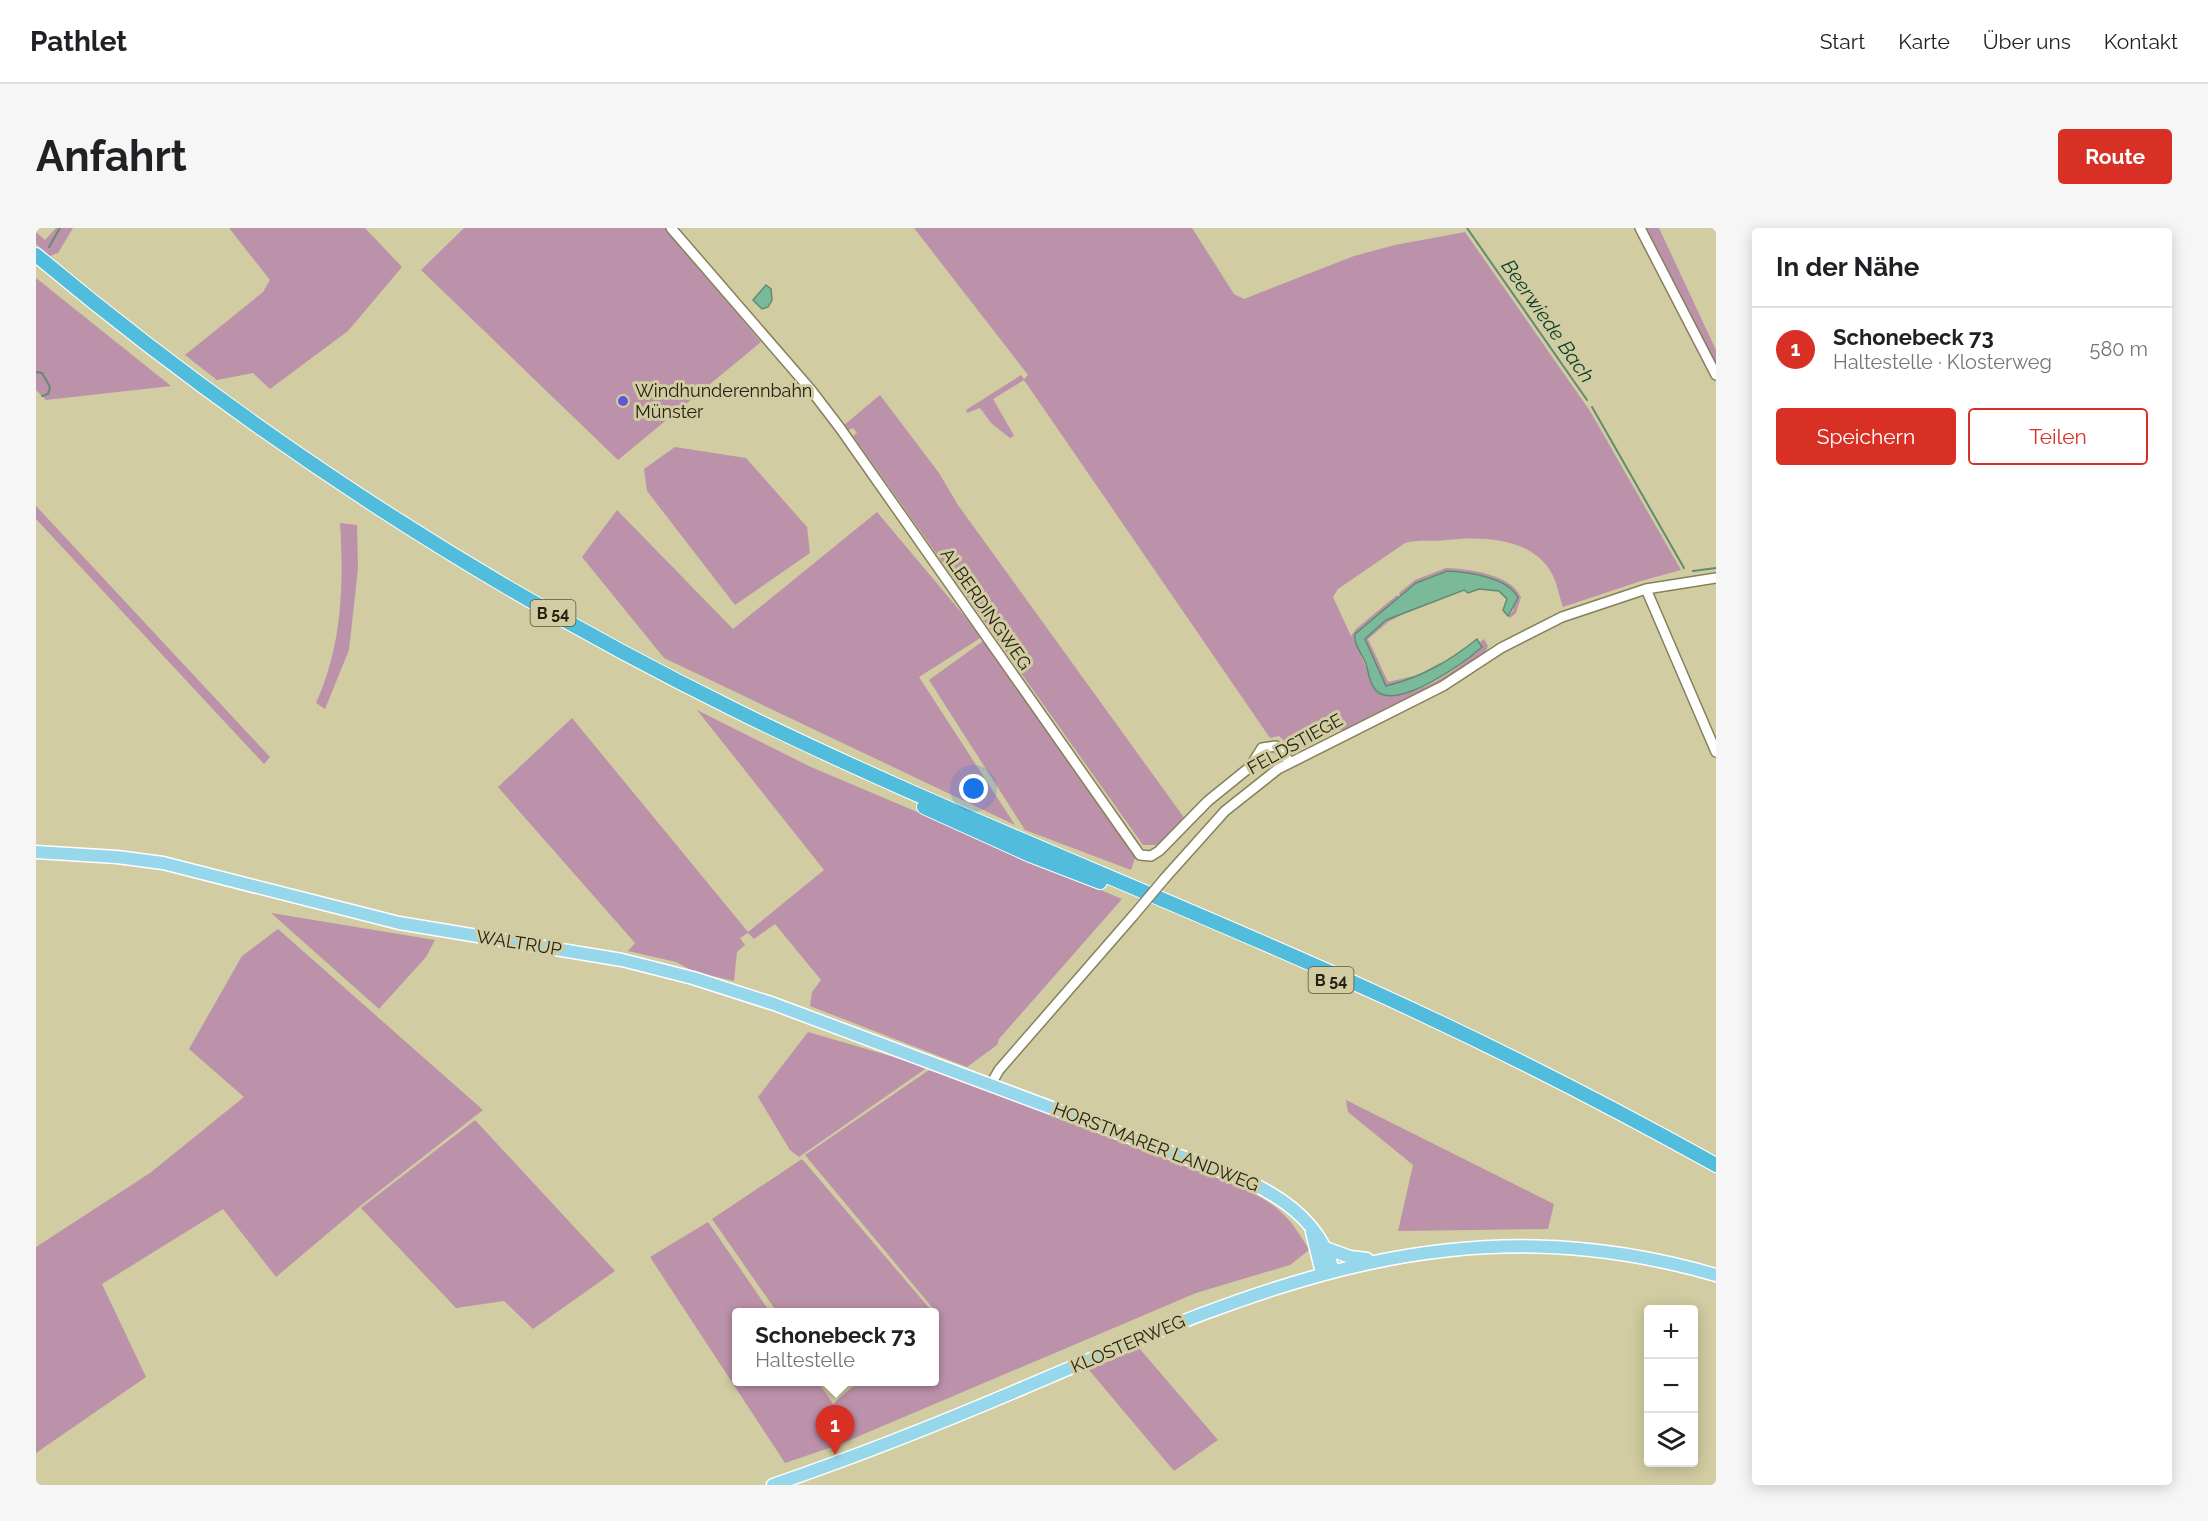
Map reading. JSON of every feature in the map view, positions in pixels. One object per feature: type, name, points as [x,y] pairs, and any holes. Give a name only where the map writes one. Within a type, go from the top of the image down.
[{"type":"highway","name":"B 54","points":[[36,255],[170,361],[306,459],[478,569],[623,652],[737,711],[861,769],[1292,955],[1434,1020],[1558,1080],[1716,1165]]},
{"type":"highway","name":"B 54","points":[[36,267],[173,375],[300,465],[440,557],[643,673],[796,749],[966,827],[1160,906],[1404,1013],[1561,1090],[1716,1173]]},
{"type":"main road","name":"WALTRUP","points":[[36,852],[117,857],[173,865],[399,922],[649,966],[749,995],[990,1084]]},
{"type":"main road","name":"HORSTMARER LANDWEG","points":[[990,1084],[1247,1180],[1280,1197],[1328,1249],[1328,1272]]},
{"type":"main road","name":"HORSTMARER LANDWEG","points":[[1310,1228],[1328,1272]]},
{"type":"main road","points":[[1328,1249],[1350,1257],[1385,1259],[1447,1249],[1495,1246],[1559,1247],[1643,1257],[1716,1275]]},
{"type":"main road","name":"KLOSTERWEG","points":[[773,1485],[914,1434],[1197,1315],[1328,1272],[1385,1259]]},
{"type":"street","name":"ALBERDINGWEG","points":[[671,228],[775,347],[832,419],[1140,855],[1151,856],[1159,851],[1208,801],[1250,767],[1263,748],[1276,746],[1290,762]]},
{"type":"street","points":[[1640,228],[1716,375]]},
{"type":"street","name":"FELDSTIEGE","points":[[990,1084],[999,1070],[1165,878],[1235,801],[1261,780],[1290,762],[1443,686],[1501,648],[1544,625],[1598,603],[1646,589],[1716,578]]},
{"type":"street","points":[[1646,589],[1716,752]]},
{"type":"shaded area","points":[[56,228],[73,228],[58,253],[50,256],[36,244],[36,232],[45,240]]},
{"type":"shaded area","points":[[229,228],[365,228],[402,267],[348,331],[270,389],[253,373],[217,380],[185,355],[263,292],[270,280]]},
{"type":"shaded area","name":"Windhunderennbahn Münster","points":[[464,228],[665,228],[761,342],[618,460],[421,270]]},
{"type":"shaded area","points":[[914,228],[1192,228],[1234,294],[1244,299],[1354,256],[1395,245],[1465,232],[1590,411],[1681,570],[1563,607],[1551,572],[1542,560],[1518,545],[1474,538],[1405,543],[1338,589],[1333,597],[1351,636],[1356,629],[1397,595],[1399,597],[1354,638],[1374,687],[1402,691],[1426,686],[1447,675],[1466,660],[1482,647],[1480,642],[1484,639],[1488,646],[1481,656],[1467,668],[1424,693],[1344,731],[1339,729],[1298,749],[1292,749],[1279,736],[1270,738],[1024,380],[993,399],[1014,436],[1010,438],[991,423],[980,408],[967,413],[966,410],[1021,375],[1024,379],[1028,375]]},
{"type":"shaded area","points":[[1643,228],[1659,228],[1716,350],[1716,368]]},
{"type":"shaded area","points":[[36,278],[171,386],[46,400],[36,390]]},
{"type":"shaded area","points":[[766,285],[771,289],[772,300],[768,307],[762,309],[753,300]]},
{"type":"shaded area","points":[[880,395],[939,473],[958,505],[1185,819],[1157,845],[1143,845],[853,436],[857,433],[853,428],[848,430],[844,425]]},
{"type":"shaded area","points":[[675,447],[746,458],[807,527],[810,553],[735,605],[647,491],[644,469]]},
{"type":"shaded area","points":[[36,506],[270,757],[264,764],[36,519]]},
{"type":"shaded area","points":[[617,510],[733,629],[877,512],[982,637],[919,677],[1015,825],[664,658],[582,557]]},
{"type":"shaded area","points":[[340,523],[357,525],[358,569],[349,650],[325,709],[316,703],[331,660],[339,615],[342,569]]},
{"type":"shaded area","points":[[1446,568],[1488,574],[1508,583],[1521,597],[1516,613],[1510,618],[1508,616],[1513,611],[1514,591],[1500,583],[1470,573],[1456,572],[1427,578],[1413,585],[1400,596],[1399,593],[1415,580]]},
{"type":"shaded area","points":[[1447,571],[1476,574],[1497,580],[1513,591],[1518,598],[1508,616],[1503,610],[1507,599],[1499,591],[1479,589],[1468,593],[1464,590],[1386,620],[1365,639],[1386,686],[1434,668],[1477,639],[1482,647],[1448,672],[1418,689],[1390,696],[1379,693],[1372,684],[1366,664],[1355,642],[1355,634],[1416,583]]},
{"type":"shaded area","points":[[1404,611],[1405,613],[1388,622],[1368,639],[1388,682],[1418,675],[1440,663],[1442,666],[1419,677],[1386,686],[1365,639],[1386,620]]},
{"type":"shaded area","points":[[983,641],[1136,855],[1131,870],[1025,830],[929,680]]},
{"type":"shaded area","points":[[697,710],[811,767],[1122,899],[999,1039],[997,1045],[967,1067],[810,1006],[812,992],[821,980],[775,924],[754,939],[748,933],[740,938],[745,945],[737,952],[734,981],[695,972],[676,962],[628,951],[635,943],[498,787],[572,718],[748,932],[824,870]]},
{"type":"shaded area","points":[[271,913],[435,940],[426,957],[379,1009]]},
{"type":"shaded area","points":[[278,929],[483,1110],[359,1207],[276,1277],[223,1209],[102,1284],[146,1377],[36,1453],[36,1247],[150,1173],[244,1097],[189,1049],[242,956]]},
{"type":"shaded area","points":[[808,1032],[928,1067],[799,1157],[790,1150],[758,1097]]},
{"type":"shaded area","points":[[932,1068],[1251,1192],[1282,1213],[1309,1250],[1290,1265],[1196,1293],[838,1445],[785,1463],[735,1386],[821,1386],[833,1404],[853,1386],[939,1386],[939,1308],[933,1308],[805,1155]]},
{"type":"shaded area","points":[[1346,1100],[1554,1204],[1548,1229],[1398,1231],[1413,1165],[1348,1112]]},
{"type":"shaded area","points":[[475,1120],[615,1271],[533,1329],[504,1301],[456,1308],[361,1208]]},
{"type":"shaded area","points":[[802,1159],[929,1308],[774,1308],[712,1219]]},
{"type":"shaded area","points":[[708,1222],[767,1308],[732,1308],[732,1382],[650,1257]]},
{"type":"shaded area","points":[[1139,1348],[1218,1440],[1174,1471],[1089,1370]]},
{"type":"waterway","points":[[49,247],[60,228]]},
{"type":"waterway","name":"Beerwiede Bach","points":[[1467,228],[1587,400]]},
{"type":"waterway","points":[[36,372],[42,373],[50,387],[48,394],[42,396]]},
{"type":"waterway","name":"Beerwiede Bach","points":[[1592,407],[1684,568]]},
{"type":"waterway","name":"Beerwiede Bach","points":[[1693,571],[1716,568]]},
{"type":"place","name":"Windhunderennbahn Münster","points":[[623,401]]},
{"type":"place","name":"Schonebeck 73","points":[[835,1455]]}]
